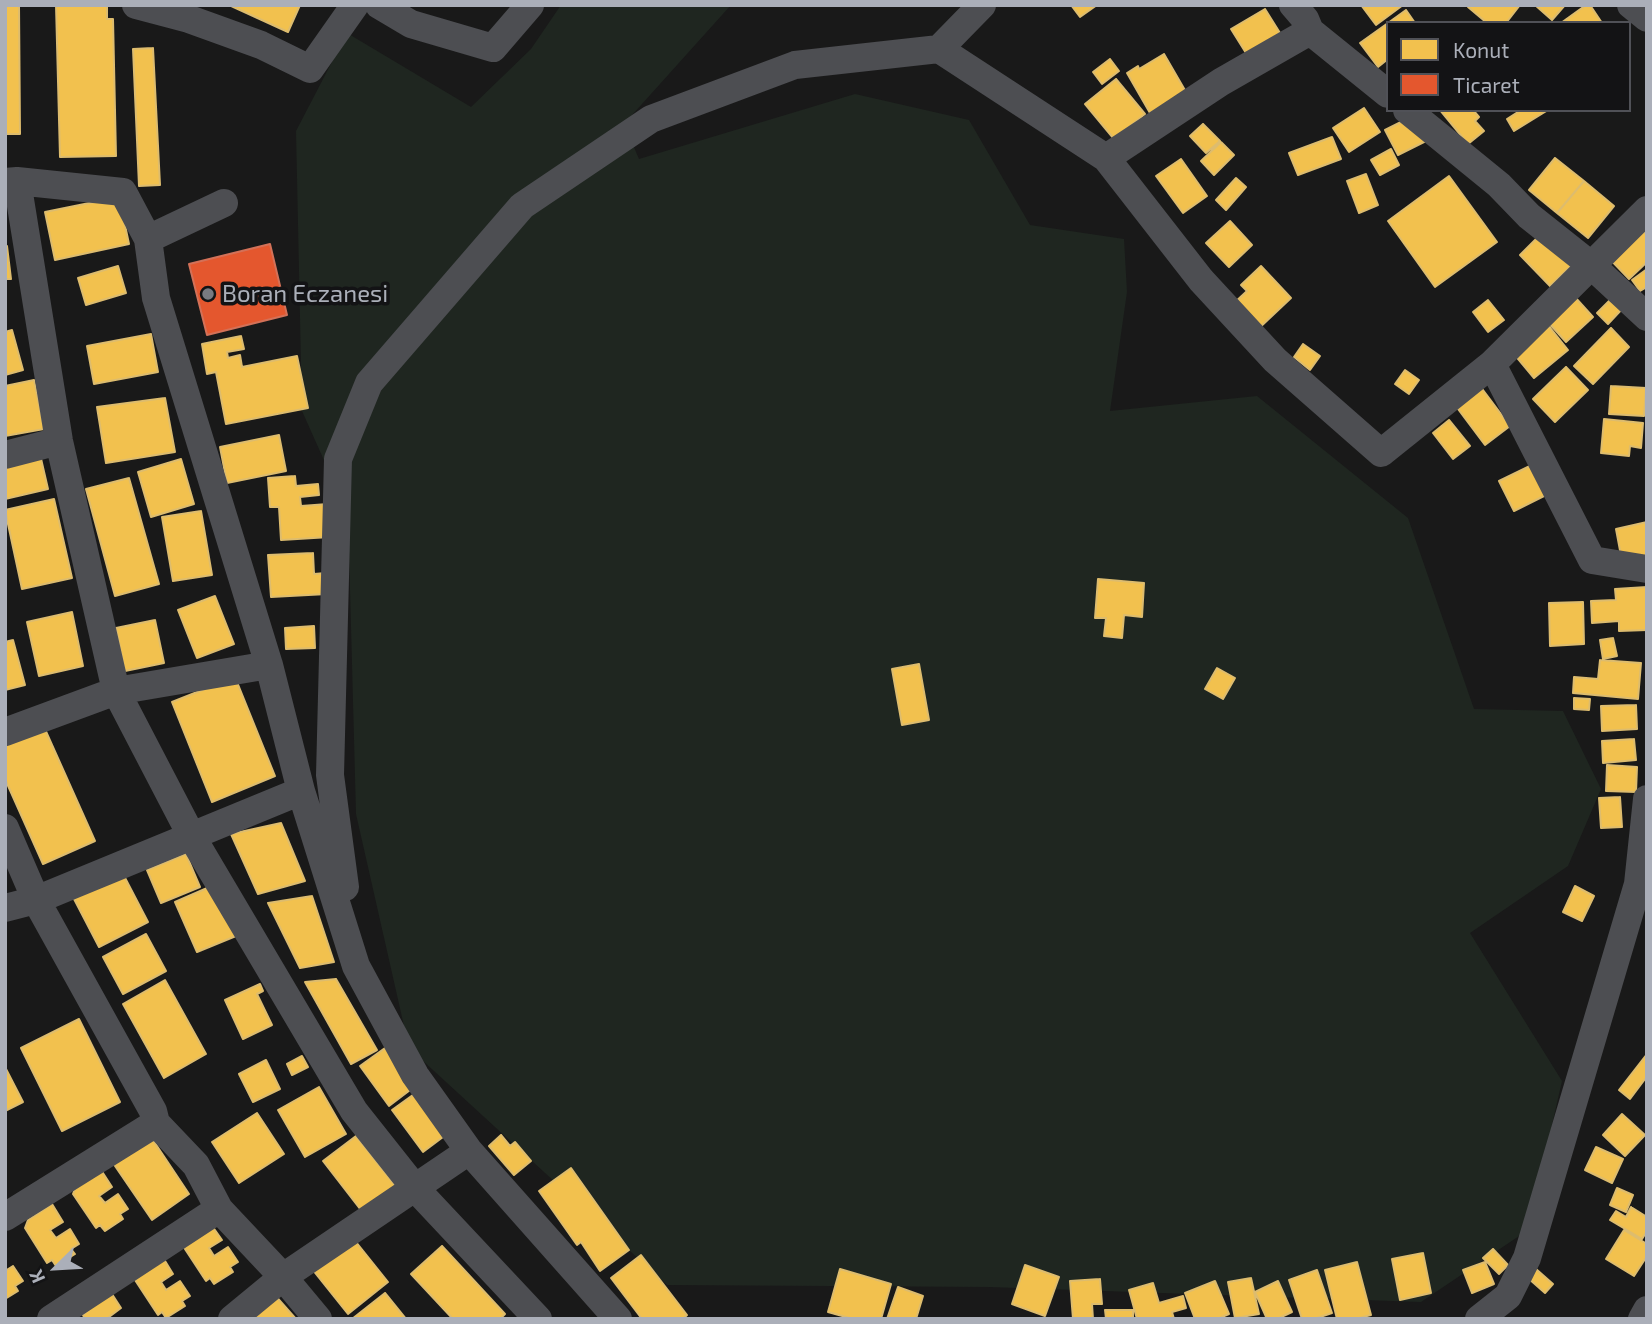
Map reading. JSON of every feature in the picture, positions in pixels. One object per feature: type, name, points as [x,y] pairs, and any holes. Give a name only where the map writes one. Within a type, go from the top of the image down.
[{"type":"street","points":[[136,5],[191,12],[310,69],[355,5]]},
{"type":"street","points":[[379,5],[411,24],[493,48],[530,5]]},
{"type":"street","points":[[356,966],[330,775],[338,459],[369,383],[522,206],[651,119],[795,65],[939,49],[982,5]]},
{"type":"street","points":[[1293,5],[1306,19],[1310,31],[1386,92]]},
{"type":"street","points":[[1631,5],[1647,18]]},
{"type":"street","points":[[1106,158],[1221,82],[1310,31]]},
{"type":"street","points":[[939,49],[1106,158],[1201,280],[1275,360],[1381,453],[1492,364],[1647,210]]},
{"type":"street","points":[[1409,112],[1499,185],[1529,215],[1592,266],[1647,317]]},
{"type":"street","points":[[538,1319],[415,1188],[354,1111],[192,837],[116,691],[60,441],[11,182],[123,192],[148,239],[156,298],[269,665],[301,791],[356,966],[415,1075],[469,1151],[618,1319]]},
{"type":"street","points":[[148,239],[224,203]]},
{"type":"street","points":[[1492,364],[1592,560],[1647,569]]},
{"type":"street","points":[[5,455],[60,441]]},
{"type":"street","points":[[5,732],[116,691],[269,665]]},
{"type":"street","points":[[5,908],[36,900],[301,791]]},
{"type":"street","points":[[1479,1319],[1508,1296],[1527,1258],[1638,884],[1647,799]]},
{"type":"street","points":[[5,828],[36,900],[153,1111],[156,1123],[196,1165],[219,1209],[318,1319]]},
{"type":"street","points":[[5,1217],[156,1123]]},
{"type":"street","points":[[232,1319],[283,1277],[469,1151]]},
{"type":"street","points":[[51,1319],[219,1209]]},
{"type":"street","points":[[1642,1319],[1647,1310]]},
{"type":"shaded area","points":[[561,5],[731,5],[624,124],[639,159],[855,94],[969,120],[1030,225],[1124,239],[1127,292],[1110,411],[1257,396],[1408,518],[1474,709],[1563,711],[1601,789],[1568,866],[1470,933],[1562,1081],[1528,1230],[1421,1302],[989,1287],[667,1285],[409,1048],[356,814],[348,514],[302,411],[296,131],[347,33],[471,107],[531,49]]},
{"type":"building: Konut","points":[[5,5],[19,5],[20,134],[5,134]]},
{"type":"building: Konut","points":[[56,5],[107,5],[107,19],[113,19],[116,156],[60,157]]},
{"type":"building: Konut","points":[[229,5],[300,5],[288,32]]},
{"type":"building: Konut","points":[[1071,5],[1097,5],[1080,17]]},
{"type":"building: Konut","points":[[1361,5],[1403,5],[1376,25]]},
{"type":"building: Konut","points":[[1520,5],[1508,21],[1485,21],[1468,7]]},
{"type":"building: Konut","points":[[1535,5],[1565,5],[1552,20]]},
{"type":"building: Konut","points":[[1590,5],[1601,21],[1564,21]]},
{"type":"building: Konut","points":[[1265,9],[1280,33],[1246,53],[1231,29]]},
{"type":"building: Konut","points":[[1406,10],[1414,21],[1391,21]]},
{"type":"building: Konut","points":[[1386,24],[1386,61],[1378,67],[1360,43]]},
{"type":"building: Konut","points":[[153,48],[160,185],[139,186],[133,49]]},
{"type":"building: Konut","points":[[1164,54],[1186,92],[1150,113],[1127,73]]},
{"type":"building: Konut","points":[[1110,59],[1119,71],[1102,84],[1093,72]]},
{"type":"building: Konut","points":[[1116,79],[1145,114],[1114,139],[1085,104]]},
{"type":"building: Konut","points":[[1364,108],[1380,132],[1349,152],[1333,128]]},
{"type":"building: Konut","points":[[1442,112],[1475,112],[1479,117],[1475,121],[1484,131],[1468,144]]},
{"type":"building: Konut","points":[[1518,112],[1545,112],[1514,131],[1507,119]]},
{"type":"building: Konut","points":[[1413,116],[1426,141],[1398,155],[1385,130]]},
{"type":"building: Konut","points":[[1203,124],[1220,141],[1206,153],[1190,136]]},
{"type":"building: Konut","points":[[1332,137],[1341,159],[1298,175],[1289,153]]},
{"type":"building: Konut","points":[[1221,142],[1234,155],[1214,175],[1201,161]]},
{"type":"building: Konut","points":[[1391,149],[1399,165],[1380,175],[1371,160]]},
{"type":"building: Konut","points":[[1555,158],[1584,181],[1557,213],[1529,190]]},
{"type":"building: Konut","points":[[1181,159],[1207,196],[1183,213],[1156,176]]},
{"type":"building: Konut","points":[[1366,174],[1378,205],[1359,213],[1347,181]]},
{"type":"building: Konut","points":[[1449,176],[1497,242],[1435,287],[1388,221]]},
{"type":"building: Konut","points":[[1236,178],[1246,187],[1226,210],[1216,200]]},
{"type":"building: Konut","points":[[1584,181],[1614,206],[1588,238],[1557,213]]},
{"type":"building: Konut","points":[[119,197],[129,244],[55,260],[45,212]]},
{"type":"building: Konut","points":[[1230,221],[1252,245],[1229,267],[1206,243]]},
{"type":"building: Konut","points":[[1637,225],[1647,235],[1647,262],[1629,279],[1606,255]]},
{"type":"building: Konut","points":[[1541,234],[1572,265],[1550,286],[1520,255]]},
{"type":"building: Konut","points":[[7,246],[11,279],[5,279]]},
{"type":"building: Konut","points":[[118,266],[126,293],[86,305],[78,278]]},
{"type":"building: Konut","points":[[1261,266],[1291,298],[1256,331],[1232,305],[1247,291],[1241,285]]},
{"type":"building: Konut","points":[[1647,269],[1647,287],[1640,291],[1632,280]]},
{"type":"building: Konut","points":[[1574,296],[1593,317],[1566,342],[1547,321]]},
{"type":"building: Konut","points":[[1613,297],[1623,308],[1608,324],[1597,313]]},
{"type":"building: Konut","points":[[1488,300],[1504,320],[1488,332],[1473,312]]},
{"type":"building: Konut","points":[[1544,320],[1568,350],[1534,378],[1509,348]]},
{"type":"building: Konut","points":[[1611,328],[1629,347],[1593,384],[1574,366]]},
{"type":"building: Konut","points":[[12,330],[23,370],[5,375],[5,332]]},
{"type":"building: Konut","points":[[151,334],[158,372],[94,384],[87,346]]},
{"type":"building: Konut","points":[[241,336],[244,349],[227,352],[228,358],[240,355],[242,367],[297,356],[308,408],[226,424],[216,372],[207,374],[202,344]]},
{"type":"building: Konut","points":[[1303,344],[1320,356],[1310,370],[1294,357]]},
{"type":"building: Konut","points":[[1566,367],[1588,390],[1555,422],[1533,399]]},
{"type":"building: Konut","points":[[1405,370],[1419,380],[1409,394],[1395,384]]},
{"type":"building: Konut","points":[[34,380],[44,429],[5,436],[5,386]]},
{"type":"building: Konut","points":[[1480,386],[1510,426],[1485,445],[1455,405]]},
{"type":"building: Konut","points":[[1611,386],[1646,388],[1644,416],[1609,414]]},
{"type":"building: Konut","points":[[165,398],[175,452],[106,463],[97,407]]},
{"type":"building: Konut","points":[[1604,419],[1643,423],[1641,448],[1630,446],[1629,456],[1601,453]]},
{"type":"building: Konut","points":[[1449,420],[1470,446],[1453,459],[1433,433]]},
{"type":"building: Konut","points":[[279,435],[286,471],[227,483],[220,447]]},
{"type":"building: Konut","points":[[39,450],[48,489],[5,499],[5,458]]},
{"type":"building: Konut","points":[[181,459],[194,504],[151,517],[138,472]]},
{"type":"building: Konut","points":[[1536,463],[1550,493],[1514,511],[1499,481]]},
{"type":"building: Konut","points":[[295,476],[296,486],[318,484],[319,495],[300,497],[301,506],[328,504],[330,537],[281,540],[279,507],[270,507],[268,478]]},
{"type":"building: Konut","points":[[129,478],[159,584],[115,596],[86,489]]},
{"type":"building: Konut","points":[[54,499],[72,578],[22,589],[5,510]]},
{"type":"building: Konut","points":[[201,511],[212,575],[173,581],[162,517]]},
{"type":"building: Konut","points":[[1647,522],[1647,556],[1622,561],[1616,529]]},
{"type":"building: Konut","points":[[313,553],[314,574],[326,573],[327,594],[271,597],[268,555]]},
{"type":"building: Konut","points":[[1098,579],[1144,583],[1142,617],[1124,615],[1122,638],[1104,636],[1106,618],[1095,618]]},
{"type":"building: Konut","points":[[1647,587],[1647,630],[1619,631],[1619,621],[1592,623],[1591,601],[1616,600],[1615,589]]},
{"type":"building: Konut","points":[[215,596],[234,644],[197,658],[178,610]]},
{"type":"building: Konut","points":[[1583,602],[1584,644],[1550,646],[1549,603]]},
{"type":"building: Konut","points":[[72,612],[83,666],[39,676],[27,622]]},
{"type":"building: Konut","points":[[155,620],[164,663],[125,671],[116,628]]},
{"type":"building: Konut","points":[[314,626],[315,648],[286,649],[285,628]]},
{"type":"building: Konut","points":[[1613,638],[1617,656],[1603,659],[1600,640]]},
{"type":"building: Konut","points":[[13,640],[25,685],[5,690],[5,642]]},
{"type":"building: Konut","points":[[1600,660],[1641,663],[1638,699],[1573,693],[1574,677],[1598,679]]},
{"type":"building: Konut","points":[[919,664],[929,720],[902,725],[892,669]]},
{"type":"building: Konut","points":[[1217,668],[1235,678],[1223,699],[1205,689]]},
{"type":"building: Konut","points":[[235,677],[275,776],[212,802],[172,702]]},
{"type":"building: Konut","points":[[1574,698],[1590,699],[1589,710],[1574,709]]},
{"type":"building: Konut","points":[[1636,705],[1637,729],[1602,731],[1601,706]]},
{"type":"building: Konut","points":[[44,727],[95,841],[43,864],[5,779],[5,744]]},
{"type":"building: Konut","points":[[1634,739],[1636,760],[1603,763],[1602,741]]},
{"type":"building: Konut","points":[[1607,765],[1637,767],[1636,792],[1606,791]]},
{"type":"building: Konut","points":[[1620,797],[1622,827],[1601,828],[1599,798]]},
{"type":"building: Konut","points":[[281,823],[305,881],[258,894],[231,834]]},
{"type":"building: Konut","points":[[186,854],[200,887],[161,903],[147,870]]},
{"type":"building: Konut","points":[[122,872],[148,922],[99,947],[73,897]]},
{"type":"building: Konut","points":[[214,885],[236,936],[197,952],[175,902]]},
{"type":"building: Konut","points":[[1575,886],[1594,896],[1582,921],[1563,912]]},
{"type":"building: Konut","points":[[312,896],[334,962],[300,968],[268,903]]},
{"type":"building: Konut","points":[[146,934],[166,971],[123,994],[103,957]]},
{"type":"building: Konut","points":[[336,979],[377,1050],[351,1064],[305,982]]},
{"type":"building: Konut","points":[[165,980],[206,1054],[164,1078],[123,1004]]},
{"type":"building: Konut","points":[[260,984],[263,991],[257,994],[272,1025],[243,1039],[225,1000]]},
{"type":"building: Konut","points":[[79,1019],[120,1102],[62,1131],[21,1048]]},
{"type":"building: Konut","points":[[385,1048],[414,1087],[389,1106],[360,1066]]},
{"type":"building: Konut","points":[[1647,1054],[1647,1080],[1645,1079],[1630,1099],[1619,1090]]},
{"type":"building: Konut","points":[[302,1056],[308,1067],[292,1075],[287,1064]]},
{"type":"building: Konut","points":[[266,1060],[280,1089],[253,1102],[239,1074]]},
{"type":"building: Konut","points":[[5,1067],[23,1102],[5,1111]]},
{"type":"building: Konut","points":[[319,1087],[346,1134],[305,1157],[278,1110]]},
{"type":"building: Konut","points":[[417,1092],[447,1134],[423,1152],[392,1110]]},
{"type":"building: Konut","points":[[257,1113],[284,1154],[239,1183],[212,1142]]},
{"type":"building: Konut","points":[[1622,1114],[1645,1135],[1625,1156],[1603,1135]]},
{"type":"building: Konut","points":[[501,1135],[510,1146],[515,1142],[531,1161],[514,1175],[489,1146]]},
{"type":"building: Konut","points":[[356,1136],[397,1188],[364,1214],[323,1161]]},
{"type":"building: Konut","points":[[151,1137],[189,1194],[152,1220],[113,1163]]},
{"type":"building: Konut","points":[[1596,1147],[1623,1159],[1612,1183],[1585,1170]]},
{"type":"building: Konut","points":[[571,1168],[629,1250],[600,1271],[581,1242],[577,1245],[539,1191]]},
{"type":"building: Konut","points":[[101,1170],[112,1187],[99,1196],[105,1203],[118,1194],[128,1209],[120,1214],[123,1219],[105,1231],[100,1225],[96,1228],[73,1194],[76,1186]]},
{"type":"building: Konut","points":[[1617,1188],[1633,1195],[1626,1212],[1610,1205]]},
{"type":"building: Konut","points":[[52,1204],[63,1222],[50,1230],[56,1238],[70,1229],[79,1244],[71,1249],[75,1254],[56,1266],[52,1260],[47,1263],[25,1228],[28,1220]]},
{"type":"building: Konut","points":[[1631,1207],[1647,1217],[1647,1231],[1642,1239],[1610,1220],[1616,1211],[1626,1217]]},
{"type":"building: Konut","points":[[210,1223],[222,1240],[209,1248],[214,1256],[228,1247],[238,1262],[230,1267],[233,1272],[214,1284],[210,1278],[206,1281],[183,1246]]},
{"type":"building: Konut","points":[[1624,1230],[1647,1244],[1647,1256],[1634,1276],[1606,1259]]},
{"type":"building: Konut","points":[[352,1237],[388,1282],[348,1314],[312,1269]]},
{"type":"building: Konut","points":[[442,1246],[505,1314],[500,1319],[453,1319],[411,1274]]},
{"type":"building: Konut","points":[[1493,1249],[1508,1265],[1499,1274],[1483,1258]]},
{"type":"building: Konut","points":[[1423,1253],[1431,1293],[1400,1300],[1392,1259]]},
{"type":"building: Konut","points":[[641,1255],[687,1315],[683,1319],[642,1319],[611,1278]]},
{"type":"building: Konut","points":[[162,1256],[173,1274],[161,1282],[166,1290],[180,1281],[190,1296],[182,1301],[185,1306],[166,1318],[162,1312],[158,1315],[135,1280]]},
{"type":"building: Konut","points":[[1357,1262],[1371,1315],[1355,1319],[1337,1319],[1325,1270]]},
{"type":"building: Konut","points":[[1485,1262],[1494,1284],[1472,1293],[1463,1270]]},
{"type":"building: Konut","points":[[1025,1265],[1059,1277],[1045,1316],[1012,1304]]},
{"type":"building: Konut","points":[[13,1266],[23,1281],[15,1286],[18,1291],[5,1299],[5,1271]]},
{"type":"building: Konut","points":[[840,1269],[891,1284],[881,1319],[853,1319],[828,1312]]},
{"type":"building: Konut","points":[[1536,1269],[1553,1284],[1545,1293],[1528,1278]]},
{"type":"building: Konut","points":[[1317,1270],[1332,1313],[1314,1319],[1302,1319],[1289,1280]]},
{"type":"building: Konut","points":[[1251,1278],[1259,1314],[1235,1318],[1228,1282]]},
{"type":"building: Konut","points":[[1100,1279],[1102,1304],[1092,1304],[1093,1319],[1073,1319],[1070,1281]]},
{"type":"building: Konut","points":[[1215,1281],[1229,1314],[1217,1319],[1195,1319],[1185,1293]]},
{"type":"building: Konut","points":[[1278,1281],[1292,1312],[1277,1319],[1267,1319],[1255,1292]]},
{"type":"building: Konut","points":[[1153,1283],[1159,1303],[1183,1296],[1186,1308],[1172,1312],[1174,1319],[1137,1319],[1129,1290]]},
{"type":"building: Konut","points":[[898,1287],[923,1296],[916,1319],[887,1319]]},
{"type":"building: Konut","points":[[110,1291],[121,1308],[109,1317],[110,1319],[85,1319],[83,1315]]},
{"type":"building: Konut","points":[[273,1293],[296,1319],[243,1319]]},
{"type":"building: Konut","points":[[385,1293],[406,1319],[352,1319]]},
{"type":"building: Konut","points":[[1105,1310],[1133,1310],[1133,1319],[1106,1319]]},
{"type":"building: Ticaret","points":[[270,244],[287,315],[207,335],[189,264]]},
{"type":"place","name":"Boran Eczanesi","points":[[208,294]]}]
